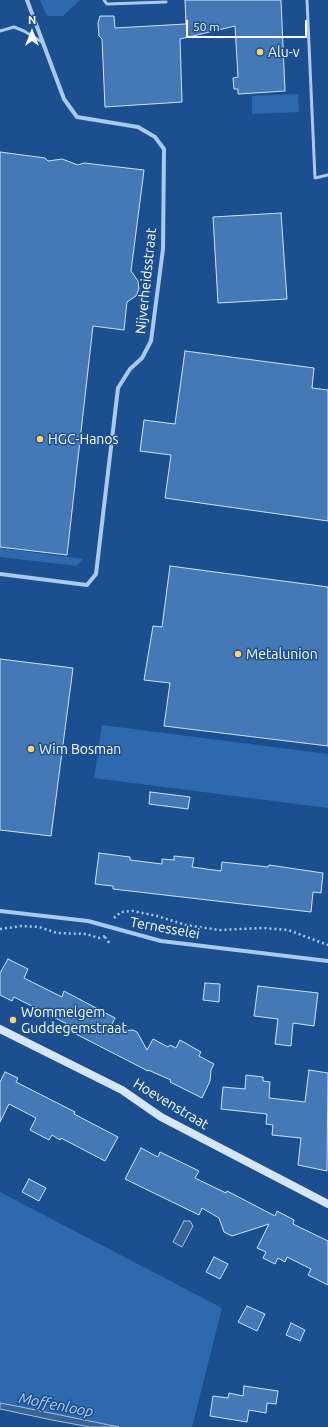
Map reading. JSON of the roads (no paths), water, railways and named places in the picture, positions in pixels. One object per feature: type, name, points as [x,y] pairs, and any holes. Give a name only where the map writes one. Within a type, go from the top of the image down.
[{"type":"street","name":"Nijverheidsstraat","points":[[0,574],[87,585],[96,574],[118,388],[130,370],[142,358],[151,341],[163,249],[164,149],[155,137],[138,127],[77,117],[64,99],[27,0]]},
{"type":"street","name":"Ternesselei","points":[[0,911],[88,922],[160,941],[328,961]]},
{"type":"street","name":"Hoevenstraat","points":[[0,1029],[122,1090],[161,1117],[328,1204]]},
{"type":"lane","points":[[104,0],[107,4],[166,2]]},
{"type":"lane","points":[[307,0],[315,178],[328,175]]},
{"type":"lane","points":[[0,31],[14,27],[42,42]]},
{"type":"place","name":"Alu-v","points":[[260,52]]},
{"type":"place","name":"HGC-Hanos","points":[[40,439]]},
{"type":"place","name":"Metalunion","points":[[238,654]]},
{"type":"place","name":"Wim Bosman","points":[[31,749]]},
{"type":"place","name":"Wommelgem Guddegemstraat","points":[[13,1020]]},
{"type":"water label","name":"Moffenloop","points":[[56,1405]]}]
